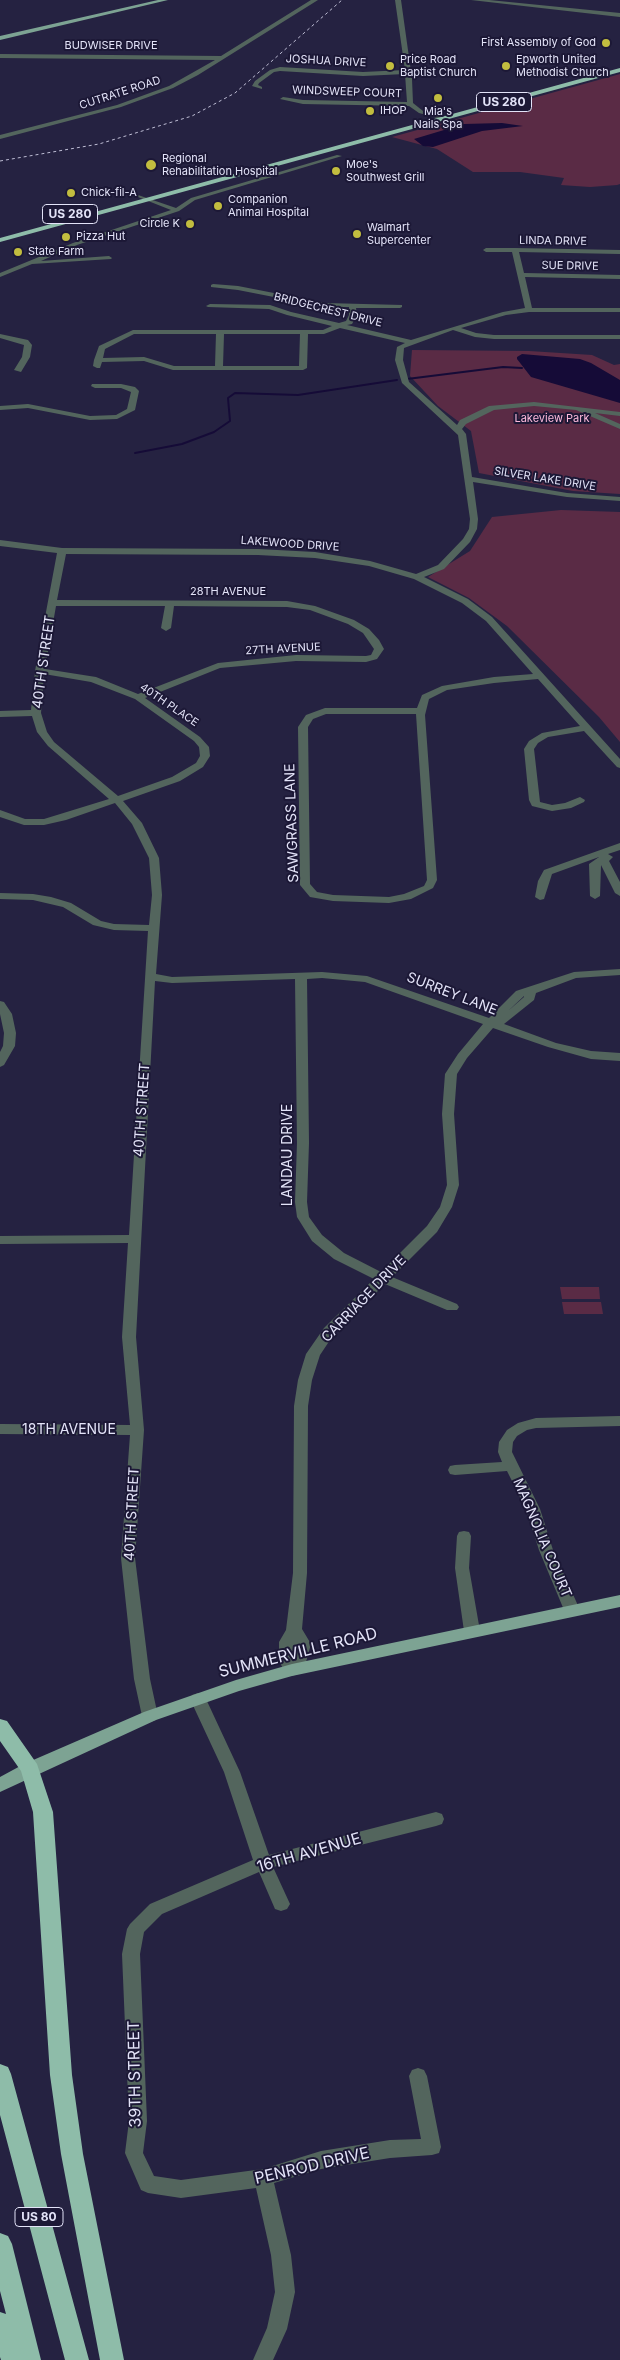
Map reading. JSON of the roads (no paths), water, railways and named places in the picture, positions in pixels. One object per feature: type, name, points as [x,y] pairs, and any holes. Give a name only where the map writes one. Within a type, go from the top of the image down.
[{"type":"highway","name":"US 280","points":[[0,234],[620,63]]},
{"type":"highway","name":"US 280","points":[[0,240],[152,200],[620,70]]},
{"type":"highway","points":[[0,1726],[30,1769],[43,1812],[61,2075],[72,2154],[112,2360]]},
{"type":"highway","name":"US 80","points":[[0,2074],[77,2360]]},
{"type":"highway","points":[[0,2244],[29,2360]]},
{"type":"highway","points":[[0,2323],[13,2360]]},
{"type":"main road","points":[[0,38],[165,0]]},
{"type":"main road","name":"SUMMERVILLE ROAD","points":[[0,1785],[30,1769],[150,1716],[292,1670],[620,1601]]},
{"type":"street","name":"CUTRATE ROAD","points":[[0,137],[137,100],[184,80],[315,0]]},
{"type":"street","points":[[398,0],[408,72],[410,104],[416,109],[443,119]]},
{"type":"street","points":[[474,0],[620,15]]},
{"type":"street","name":"BUDWISER DRIVE","points":[[0,56],[222,58]]},
{"type":"street","name":"JOSHUA DRIVE","points":[[260,88],[255,86],[258,82],[272,71],[280,69],[358,74],[408,72]]},
{"type":"street","name":"WINDSWEEP COURT","points":[[283,99],[303,102],[410,104]]},
{"type":"street","points":[[0,275],[75,244],[177,210],[193,198],[339,156]]},
{"type":"street","points":[[140,196],[177,210]]},
{"type":"street","name":"LINDA DRIVE","points":[[486,250],[620,252]]},
{"type":"street","points":[[515,250],[529,310]]},
{"type":"street","points":[[28,263],[109,258]]},
{"type":"street","name":"SUE DRIVE","points":[[520,275],[620,277]]},
{"type":"street","points":[[212,286],[238,288],[325,305],[400,306]]},
{"type":"street","points":[[304,332],[303,368],[173,368],[144,359],[98,363],[105,346],[134,332],[331,331],[349,322],[353,315],[352,305]]},
{"type":"street","name":"BRIDGECREST DRIVE","points":[[210,306],[270,307],[289,314],[410,342]]},
{"type":"street","points":[[417,577],[441,566],[460,547],[473,528],[474,519],[463,439],[458,429],[406,384],[399,360],[401,347],[410,342],[453,328],[506,313],[595,306],[620,310]]},
{"type":"street","points":[[453,328],[475,335],[620,337]]},
{"type":"street","points":[[219,367],[220,332]]},
{"type":"street","points":[[0,336],[28,344],[26,357],[18,370]]},
{"type":"street","points":[[0,408],[28,406],[90,418],[117,417],[131,410],[135,391],[121,386],[95,386]]},
{"type":"street","points":[[458,429],[463,422],[492,408],[534,404],[620,414]]},
{"type":"street","points":[[578,408],[620,427]]},
{"type":"street","name":"SILVER LAKE DRIVE","points":[[467,479],[502,483],[567,495],[620,499]]},
{"type":"street","name":"LAKEWOOD DRIVE","points":[[0,543],[62,550],[258,552],[315,555],[370,564],[417,577],[465,601],[489,620],[620,765]]},
{"type":"street","name":"40TH STREET","points":[[62,550],[40,671],[36,714],[42,732],[51,744],[117,800],[137,823],[154,858],[157,895],[150,977],[134,1239],[130,1338],[137,1430],[128,1558],[142,1679],[150,1716]]},
{"type":"street","name":"28TH AVENUE","points":[[52,603],[262,603],[312,608],[333,614],[366,631],[376,642],[380,650],[374,657]]},
{"type":"street","points":[[166,628],[170,603]]},
{"type":"street","name":"27TH AVENUE","points":[[138,697],[218,666],[287,658],[357,660],[374,657]]},
{"type":"street","name":"40TH PLACE","points":[[40,671],[93,679],[138,697],[197,739],[204,747],[205,756],[200,765],[190,773],[117,800]]},
{"type":"street","points":[[421,711],[425,696],[445,688],[494,680],[540,676]]},
{"type":"street","name":"SAWGRASS LANE","points":[[325,711],[421,711],[432,880],[428,888],[407,897],[390,900],[333,898],[314,895],[305,885],[303,727],[309,716],[325,711]]},
{"type":"street","points":[[0,714],[36,714]]},
{"type":"street","points":[[580,800],[567,806],[552,808],[536,804],[529,749],[534,741],[545,735],[586,728]]},
{"type":"street","points":[[0,813],[24,822],[44,822],[117,800]]},
{"type":"street","points":[[540,897],[543,881],[548,872],[620,846]]},
{"type":"street","points":[[595,896],[594,864],[620,852]]},
{"type":"street","points":[[604,859],[620,893]]},
{"type":"street","points":[[0,896],[34,897],[51,900],[67,906],[96,923],[123,928],[154,928]]},
{"type":"street","name":"CARRIAGE DRIVE","points":[[292,1670],[301,1658],[303,1644],[294,1630],[300,1573],[301,1406],[305,1380],[313,1354],[329,1331],[432,1229],[446,1208],[453,1185],[448,1094],[451,1074],[462,1056],[490,1024],[502,1021],[530,998],[531,991],[574,975],[620,972]]},
{"type":"street","name":"SURREY LANE","points":[[150,977],[172,980],[246,979],[271,975],[346,976],[367,979],[490,1024],[560,1047],[591,1055],[620,1057]]},
{"type":"street","name":"LANDAU DRIVE","points":[[301,976],[303,1143],[301,1202],[303,1217],[317,1238],[339,1256],[383,1278],[452,1307]]},
{"type":"street","points":[[0,1004],[6,1014],[10,1033],[9,1046],[0,1063]]},
{"type":"street","points":[[0,1240],[134,1239]]},
{"type":"street","name":"MAGNOLIA COURT","points":[[572,1610],[546,1550],[533,1509],[505,1452],[506,1442],[512,1433],[523,1426],[563,1422],[620,1421]]},
{"type":"street","name":"18TH AVENUE","points":[[0,1429],[137,1430]]},
{"type":"street","points":[[455,1470],[511,1466]]},
{"type":"street","points":[[464,1536],[462,1568],[472,1632]]},
{"type":"street","points":[[198,1699],[232,1772],[263,1863],[280,1904]]},
{"type":"street","name":"16TH AVENUE","points":[[136,1929],[156,1909],[263,1863],[436,1819]]},
{"type":"street","name":"39TH STREET","points":[[136,1929],[131,1954],[138,2121],[134,2154],[148,2184],[181,2190],[209,2186]]},
{"type":"street","name":"PENROD DRIVE","points":[[209,2186],[263,2178],[321,2160],[390,2149],[432,2147],[418,2076]]},
{"type":"street","points":[[263,2178],[281,2255],[285,2292],[277,2329],[264,2360]]},
{"type":"waterway","points":[[407,379],[503,367],[522,368]]},
{"type":"waterway","points":[[135,453],[182,444],[214,432],[230,421],[228,398],[235,393],[298,395],[397,380]]},
{"type":"railway","points":[[0,161],[99,144],[192,116],[235,93],[342,0]]},
{"type":"place","name":"First Assembly of God","points":[[606,43]]},
{"type":"place","name":"Price Road Baptist Church","points":[[390,66]]},
{"type":"place","name":"Epworth United Methodist Church","points":[[506,66]]},
{"type":"place","name":"Mia's Nails Spa","points":[[438,98]]},
{"type":"place","name":"IHOP","points":[[370,111]]},
{"type":"place","name":"Regional Rehabilitation Hospital","points":[[151,165]]},
{"type":"place","name":"Moe's Southwest Grill","points":[[336,171]]},
{"type":"place","name":"Chick-fil-A","points":[[71,193]]},
{"type":"place","name":"Companion Animal Hospital","points":[[218,206]]},
{"type":"place","name":"Circle K","points":[[190,224]]},
{"type":"place","name":"Walmart Supercenter","points":[[357,234]]},
{"type":"place","name":"Pizza Hut","points":[[66,237]]},
{"type":"place","name":"State Farm","points":[[18,252]]},
{"type":"park label","name":"Lakeview Park","points":[[552,419]]}]
